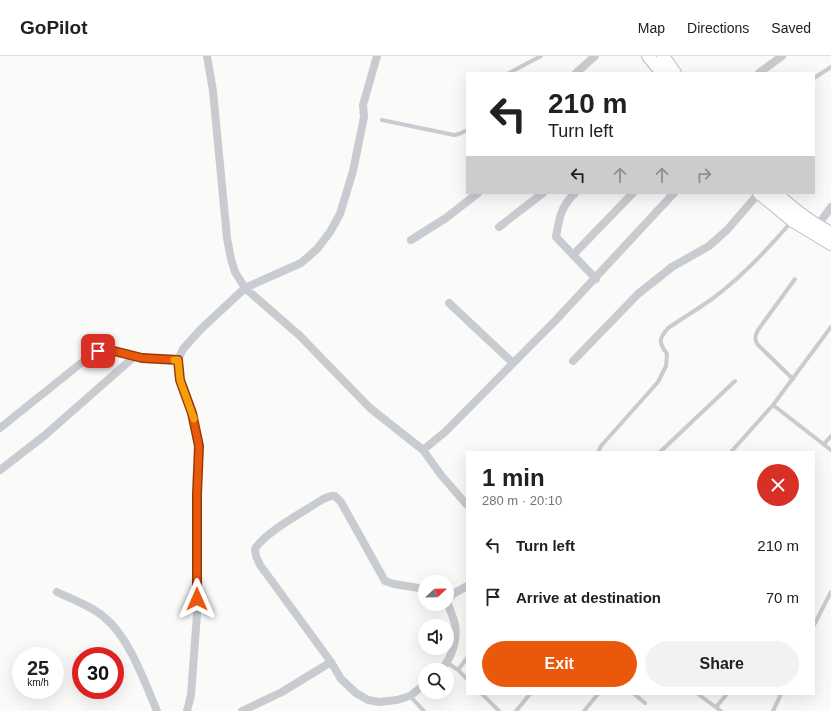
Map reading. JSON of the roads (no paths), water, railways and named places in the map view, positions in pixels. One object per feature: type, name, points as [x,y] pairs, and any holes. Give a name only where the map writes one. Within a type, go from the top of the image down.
[{"type":"main road","points":[[648,56],[661,72]]},
{"type":"main road","points":[[663,56],[674,72]]},
{"type":"main road","points":[[760,194],[792,221],[815,230],[831,233]]},
{"type":"main road","points":[[777,194],[831,244]]},
{"type":"street","points":[[207,56],[213,91],[227,238],[235,272],[245,288],[300,335],[370,408],[423,450],[441,475],[466,504]]},
{"type":"street","points":[[187,711],[191,695],[197,614],[197,494],[199,446],[192,413],[180,380],[178,360],[183,349],[201,329],[245,288],[301,263],[317,249],[330,232],[340,214],[353,171],[364,117],[363,105],[377,56]]},
{"type":"street","points":[[578,72],[595,56]]},
{"type":"street","points":[[760,72],[782,56]]},
{"type":"street","points":[[411,240],[446,218],[477,194]]},
{"type":"street","points":[[499,227],[542,194]]},
{"type":"street","points":[[574,194],[568,200],[562,211],[556,237],[596,279]]},
{"type":"street","points":[[573,255],[632,194]]},
{"type":"street","points":[[423,450],[445,432],[596,279],[673,194]]},
{"type":"street","points":[[573,361],[638,294],[672,267],[709,246],[727,230],[758,194]]},
{"type":"street","points":[[815,230],[831,207]]},
{"type":"street","points":[[449,303],[513,363]]},
{"type":"street","points":[[0,428],[98,351],[110,350],[159,360],[178,360]]},
{"type":"street","points":[[0,470],[44,436],[135,356]]},
{"type":"street","points":[[418,588],[385,581],[341,502],[335,496],[323,499],[259,542],[255,548],[256,556],[260,565],[331,662],[341,679],[356,693],[368,700],[379,702],[397,700],[410,696],[418,690]]},
{"type":"street","points":[[454,593],[466,587]]},
{"type":"street","points":[[57,592],[105,617],[115,627],[125,642],[158,711]]},
{"type":"street","points":[[448,663],[456,632],[450,611]]},
{"type":"street","points":[[242,711],[282,692],[331,662]]},
{"type":"lane","points":[[511,72],[541,56]]},
{"type":"lane","points":[[815,77],[831,67]]},
{"type":"lane","points":[[382,120],[454,134],[460,134],[466,131]]},
{"type":"lane","points":[[598,451],[601,446],[658,382],[666,366],[667,354],[662,348],[660,342],[664,332],[713,299],[756,261],[792,221]]},
{"type":"lane","points":[[793,379],[758,345],[755,340],[755,335],[795,279]]},
{"type":"lane","points":[[732,451],[773,405],[831,326]]},
{"type":"lane","points":[[661,451],[735,381]]},
{"type":"lane","points":[[773,405],[831,450]]},
{"type":"lane","points":[[824,444],[831,436]]},
{"type":"lane","points":[[815,623],[831,592]]},
{"type":"lane","points":[[458,670],[466,659]]},
{"type":"lane","points":[[454,667],[466,678]]},
{"type":"lane","points":[[483,695],[499,711]]},
{"type":"lane","points":[[516,711],[529,695]]},
{"type":"lane","points":[[584,711],[597,695]]},
{"type":"lane","points":[[635,695],[644,703]]},
{"type":"lane","points":[[699,695],[721,711]]},
{"type":"lane","points":[[716,707],[726,695]]},
{"type":"lane","points":[[773,711],[781,695]]},
{"type":"lane","points":[[410,696],[424,711]]}]
